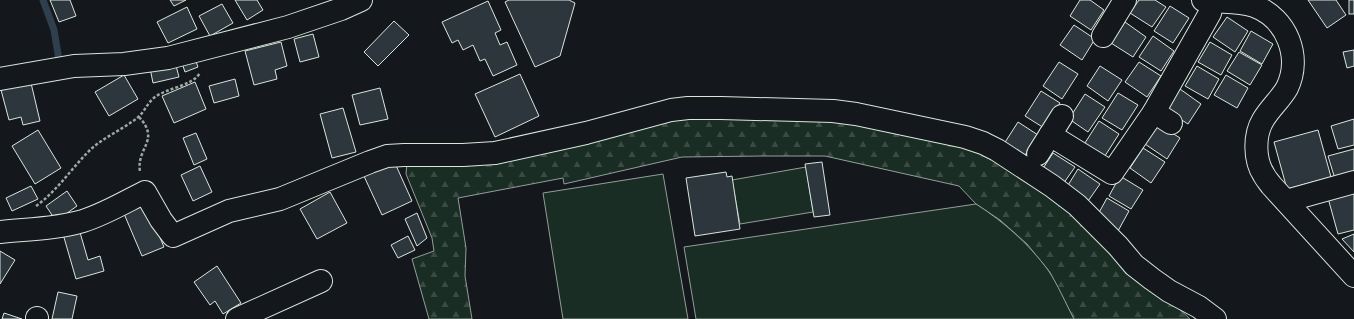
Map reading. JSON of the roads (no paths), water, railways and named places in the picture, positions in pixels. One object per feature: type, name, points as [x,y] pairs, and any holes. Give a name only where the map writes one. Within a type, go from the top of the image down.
[{"type":"street","points":[[0,79],[74,66],[124,64],[168,58],[288,27],[342,5],[362,0]]},
{"type":"street","points":[[1103,36],[1125,0]]},
{"type":"street","points":[[1050,134],[1112,173],[1162,118],[1210,13],[1208,0],[1242,3],[1255,6],[1278,22],[1287,34],[1292,48],[1293,59],[1292,76],[1280,99],[1263,120],[1258,134],[1257,147],[1259,162],[1263,174],[1354,276]]},
{"type":"street","points":[[0,232],[61,226],[83,221],[145,192],[161,220],[174,236],[228,211],[280,199],[387,156],[404,154],[463,155],[495,153],[567,138],[671,110],[688,108],[833,111],[856,114],[984,142],[1052,186],[1077,205],[1134,265],[1152,279],[1170,291],[1200,307],[1215,319]]},
{"type":"street","points":[[1038,154],[1062,116]]},
{"type":"street","points":[[1286,201],[1354,182]]},
{"type":"street","points":[[237,319],[321,281]]},
{"type":"waterway","points":[[43,0],[54,30],[60,66]]}]
